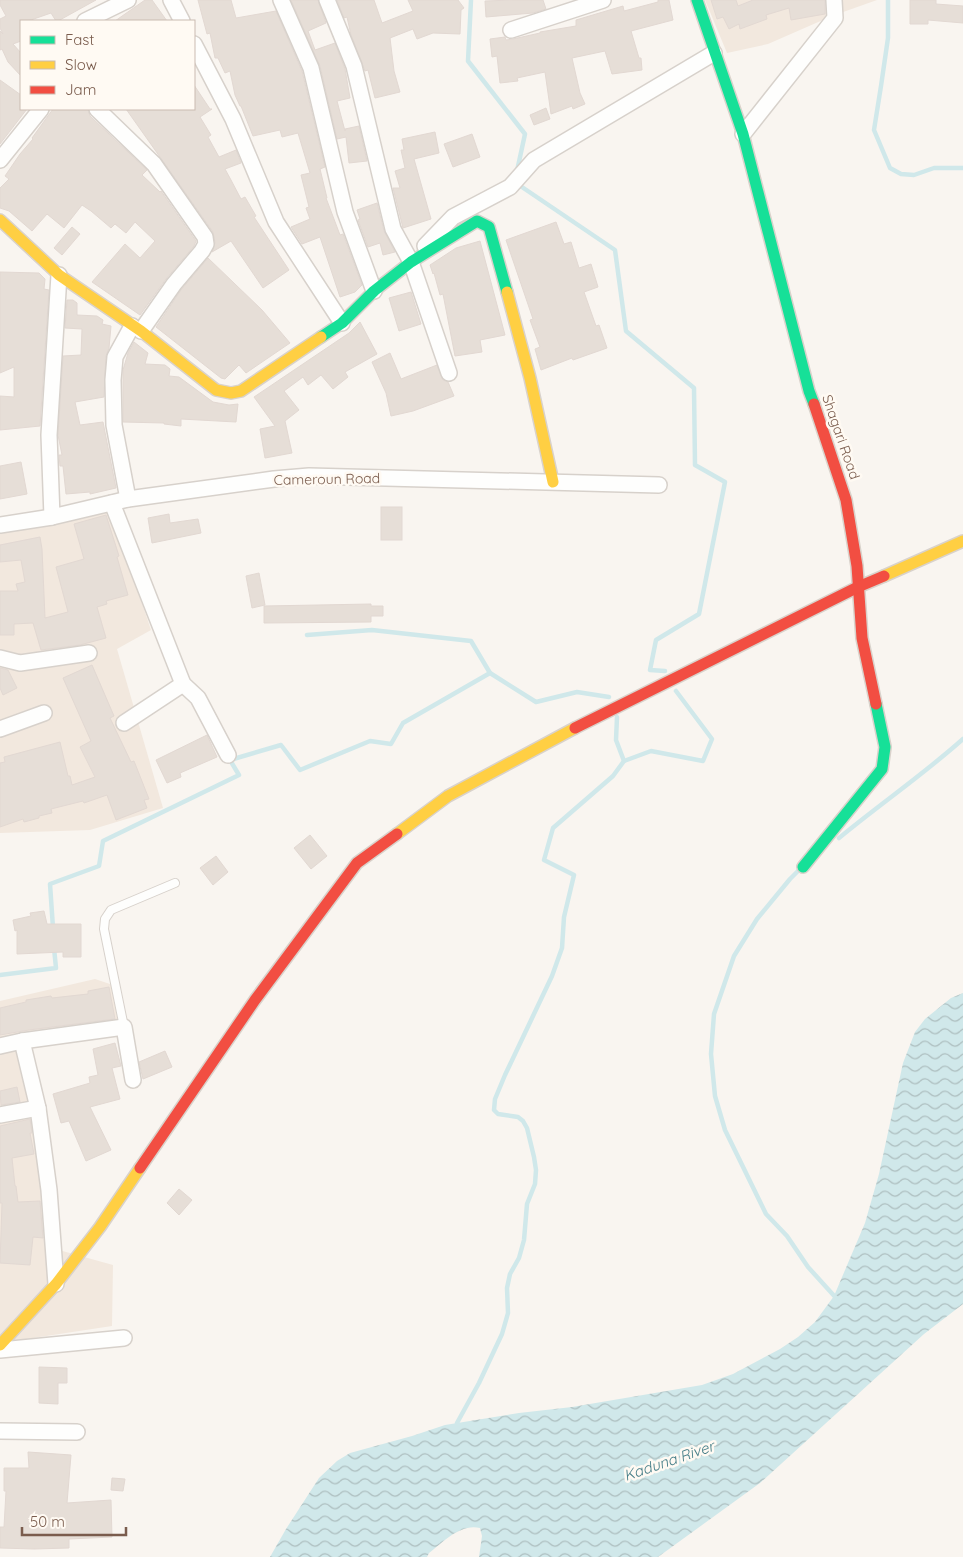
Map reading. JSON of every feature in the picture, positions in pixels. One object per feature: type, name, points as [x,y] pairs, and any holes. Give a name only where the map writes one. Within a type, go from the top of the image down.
[{"type":"street","points":[[86,20],[128,0]]},
{"type":"street","points":[[171,0],[181,20]]},
{"type":"street","points":[[281,0],[311,68],[345,212],[374,291]]},
{"type":"street","points":[[327,0],[354,66],[393,229],[411,262],[449,373]]},
{"type":"street","points":[[511,30],[603,0]]},
{"type":"street","name":"Shagari Road","points":[[697,0],[742,134],[809,391],[846,500],[858,587],[862,638],[885,747],[882,769],[803,867]]},
{"type":"street","points":[[742,134],[835,18],[834,0]]},
{"type":"street","points":[[195,46],[233,120],[276,222],[342,323]]},
{"type":"street","points":[[411,262],[453,217],[516,180],[534,160],[714,53]]},
{"type":"street","points":[[0,160],[40,110]]},
{"type":"street","points":[[98,110],[154,164],[205,237],[206,244],[136,328],[115,357],[112,380],[114,425],[128,499]]},
{"type":"street","points":[[0,220],[59,275],[136,328],[216,390],[231,394],[241,391],[342,323],[374,291],[411,262],[477,221],[489,227],[530,378],[553,482]]},
{"type":"street","points":[[52,517],[49,435],[59,275]]},
{"type":"street","name":"Cameroun Road","points":[[0,525],[52,517],[128,499],[309,476],[659,485]]},
{"type":"street","points":[[112,503],[183,684],[198,698],[228,755]]},
{"type":"street","points":[[0,1345],[56,1284],[100,1227],[255,1000],[357,863],[448,796],[560,736],[858,587],[963,541]]},
{"type":"street","points":[[0,658],[20,664],[89,654]]},
{"type":"street","points":[[124,722],[183,684]]},
{"type":"street","points":[[0,729],[44,713]]},
{"type":"street","points":[[0,1046],[22,1041],[124,1027],[133,1080]]},
{"type":"street","points":[[22,1041],[38,1108],[50,1190],[56,1284]]},
{"type":"street","points":[[0,1115],[38,1108]]},
{"type":"street","points":[[0,1350],[124,1338]]},
{"type":"street","points":[[0,1431],[77,1432]]},
{"type":"lane","points":[[124,1027],[104,930],[105,919],[111,910],[175,883]]},
{"type":"shaded area","points":[[705,0],[877,0],[832,16],[768,44],[727,53]]},
{"type":"shaded area","points":[[110,508],[151,630],[117,649],[163,808],[90,830],[0,833],[0,525]]},
{"type":"shaded area","points":[[95,979],[113,985],[118,1025],[30,1043],[59,1250],[113,1265],[112,1326],[0,1343],[0,1001]]},
{"type":"water","name":"Kaduna River","points":[[963,993],[963,1304],[924,1334],[760,1483],[658,1557],[479,1557],[482,1536],[480,1528],[473,1527],[453,1534],[429,1553],[427,1557],[270,1557],[319,1478],[337,1461],[350,1453],[445,1425],[572,1407],[702,1385],[733,1374],[780,1349],[798,1337],[815,1322],[834,1296],[865,1223],[879,1174],[903,1063],[915,1032],[925,1019],[951,998]]},
{"type":"building","points":[[0,0],[96,0],[60,20],[55,20],[51,13],[31,20],[20,20],[20,41],[13,44],[20,52],[20,75],[8,62],[2,49],[0,50],[0,31],[3,34],[0,28],[0,19],[6,16],[0,5]]},
{"type":"building","points":[[145,0],[152,0],[166,20],[116,20]]},
{"type":"building","points":[[198,0],[231,0],[236,18],[276,11],[302,71],[325,167],[320,169],[326,198],[340,235],[343,234],[362,285],[355,292],[340,297],[320,237],[302,244],[291,227],[310,219],[306,208],[309,207],[301,175],[310,173],[298,133],[282,137],[280,130],[253,136],[235,95],[230,71],[225,73],[218,58],[215,58],[210,33],[207,34]]},
{"type":"building","points":[[291,0],[318,0],[326,23],[308,31],[315,50],[335,43],[345,69],[350,98],[337,101],[345,131],[345,129],[359,126],[367,161],[349,163],[346,137],[337,139],[320,66]]},
{"type":"building","points":[[337,0],[374,0],[382,23],[413,11],[408,0],[458,0],[464,8],[461,10],[460,34],[433,33],[417,39],[413,29],[390,38],[394,71],[400,92],[375,98],[368,70],[365,71],[351,35],[347,17],[344,18]]},
{"type":"building","points":[[543,0],[546,9],[533,13],[486,17],[485,1]]},
{"type":"building","points":[[658,0],[669,0],[673,20],[631,31],[639,58],[641,58],[642,70],[612,74],[605,51],[572,58],[580,93],[585,104],[573,109],[572,106],[551,114],[545,72],[517,78],[518,81],[500,83],[497,56],[492,57],[490,39],[505,37],[506,40],[513,39],[576,26],[576,20],[623,6],[624,11],[658,2]]},
{"type":"building","points":[[711,0],[736,0],[738,6],[753,0],[825,0],[825,14],[791,20],[789,8],[766,15],[767,19],[740,29],[739,24],[729,29],[723,17],[717,19]]},
{"type":"building","points":[[910,0],[936,0],[936,4],[963,6],[963,23],[928,20],[928,24],[910,24]]},
{"type":"building","points":[[0,80],[20,94],[20,110],[26,110],[0,144]]},
{"type":"building","points":[[195,86],[210,109],[212,109],[200,117],[211,135],[208,137],[219,157],[236,150],[241,163],[225,169],[241,199],[245,197],[256,216],[254,217],[289,270],[263,288],[231,241],[212,252],[215,243],[213,232],[127,110],[195,110]]},
{"type":"building","points":[[546,108],[550,119],[534,125],[530,115]]},
{"type":"building","points":[[52,110],[88,110],[90,116],[147,170],[142,175],[161,191],[196,241],[140,315],[92,282],[125,244],[140,258],[155,241],[135,222],[126,233],[115,224],[111,228],[82,205],[64,228],[47,214],[32,231],[9,211],[0,208],[0,188],[9,179],[5,176]]},
{"type":"building","points":[[435,132],[439,153],[414,159],[431,219],[403,228],[393,188],[400,188],[395,171],[405,168],[401,150],[404,150],[402,139]]},
{"type":"building","points":[[472,134],[480,157],[453,167],[444,144]]},
{"type":"building","points":[[377,203],[384,231],[395,252],[383,255],[380,243],[368,247],[358,220],[360,219],[357,210]]},
{"type":"building","points":[[556,222],[564,244],[571,242],[579,268],[591,264],[598,287],[584,292],[596,326],[599,325],[607,348],[573,360],[572,358],[541,370],[535,349],[540,347],[530,320],[533,319],[506,240]]},
{"type":"building","points":[[72,227],[80,234],[62,255],[54,248]]},
{"type":"building","points":[[480,241],[505,335],[480,340],[482,352],[455,356],[443,294],[440,295],[430,265],[456,248]]},
{"type":"building","points":[[208,258],[262,310],[290,343],[246,373],[239,365],[225,379],[221,378],[156,327],[181,290]]},
{"type":"building","points":[[0,272],[39,273],[45,279],[44,289],[49,290],[40,426],[0,430],[0,396],[14,397],[14,367],[0,373]]},
{"type":"building","points":[[411,292],[421,324],[399,331],[389,298]]},
{"type":"building","points":[[67,300],[73,300],[77,303],[77,315],[97,316],[103,320],[102,324],[111,326],[109,348],[106,356],[104,397],[75,402],[80,425],[103,422],[116,488],[90,494],[90,492],[66,494],[63,466],[60,466],[59,455],[62,455],[58,435],[63,356],[81,355],[82,329],[65,328]]},
{"type":"building","points":[[360,322],[377,354],[345,372],[348,377],[333,389],[321,375],[308,385],[303,377],[284,391],[299,410],[285,421],[292,453],[265,458],[260,429],[275,426],[254,397],[349,333]]},
{"type":"building","points":[[134,342],[148,353],[145,364],[165,365],[170,369],[169,376],[179,377],[213,402],[229,405],[238,404],[236,422],[181,419],[181,426],[164,423],[123,422],[123,370],[128,353]]},
{"type":"building","points":[[390,353],[401,379],[437,365],[443,380],[448,382],[454,396],[413,411],[391,416],[386,393],[372,362]]},
{"type":"building","points":[[21,462],[27,494],[0,499],[0,466]]},
{"type":"building","points":[[381,507],[402,507],[402,540],[381,540]]},
{"type":"building","points":[[169,514],[170,523],[198,519],[201,533],[152,543],[148,518]]},
{"type":"building","points":[[106,515],[119,556],[117,557],[128,595],[106,601],[107,604],[97,607],[106,638],[80,645],[41,650],[33,623],[14,624],[14,635],[0,635],[0,591],[18,591],[16,584],[25,582],[21,560],[0,562],[0,545],[40,537],[45,618],[68,612],[56,567],[84,559],[74,524]]},
{"type":"building","points":[[259,573],[265,605],[252,608],[246,576]]},
{"type":"building","points":[[371,604],[371,606],[383,606],[383,616],[371,616],[371,622],[264,623],[264,606]]},
{"type":"building","points":[[92,665],[114,716],[110,718],[131,762],[134,761],[149,799],[144,800],[147,808],[116,820],[107,795],[84,803],[83,801],[51,809],[52,813],[39,816],[39,818],[24,822],[23,819],[0,827],[0,763],[5,762],[4,757],[60,742],[72,785],[95,777],[80,747],[91,741],[63,678]]},
{"type":"building","points":[[0,668],[8,670],[17,688],[3,695],[0,688]]},
{"type":"building","points":[[207,735],[217,757],[180,773],[181,777],[167,783],[156,760]]},
{"type":"building","points":[[310,835],[327,856],[311,869],[294,848]]},
{"type":"building","points":[[216,856],[228,872],[213,885],[200,868]]},
{"type":"building","points":[[44,911],[47,924],[81,924],[81,957],[63,957],[63,952],[17,954],[17,930],[15,931],[13,920],[31,916],[30,913]]},
{"type":"building","points":[[109,987],[115,1019],[0,1035],[0,1008],[26,1002],[26,1000],[51,996],[52,998],[88,994],[88,991]]},
{"type":"building","points":[[115,1043],[121,1066],[112,1068],[120,1099],[90,1107],[111,1150],[86,1161],[69,1121],[61,1123],[53,1094],[90,1083],[89,1077],[98,1075],[93,1049]]},
{"type":"building","points":[[165,1051],[172,1067],[143,1079],[139,1062]]},
{"type":"building","points":[[17,1087],[20,1102],[1,1105],[0,1091]]},
{"type":"building","points":[[30,1119],[32,1133],[30,1133],[34,1154],[12,1158],[15,1186],[18,1202],[40,1201],[43,1238],[33,1237],[30,1265],[0,1263],[2,1203],[0,1203],[0,1126]]},
{"type":"building","points":[[179,1189],[192,1200],[179,1215],[167,1203]]},
{"type":"building","points":[[39,1367],[67,1368],[67,1383],[58,1383],[58,1404],[39,1403]]},
{"type":"building","points":[[28,1452],[71,1455],[67,1503],[111,1500],[112,1537],[69,1539],[69,1548],[0,1548],[0,1527],[4,1527],[6,1491],[4,1491],[4,1468],[29,1468]]},
{"type":"building","points":[[112,1478],[125,1479],[123,1491],[111,1490]]},
{"type":"waterway","points":[[471,0],[468,61],[525,134],[517,171]]},
{"type":"waterway","points":[[888,0],[888,38],[874,130],[890,168],[901,174],[914,175],[934,168],[963,168]]},
{"type":"waterway","points":[[516,183],[615,250],[626,331],[694,388],[695,465],[725,482],[699,614],[656,640],[650,670],[665,671]]},
{"type":"waterway","points":[[307,635],[372,630],[471,641],[490,673],[536,702],[577,692],[609,697]]},
{"type":"waterway","points":[[53,928],[50,884],[99,866],[103,841],[239,775],[230,760],[281,745],[300,770],[370,741],[391,744],[403,723],[490,673]]},
{"type":"waterway","points":[[457,1429],[457,1423],[479,1383],[502,1334],[508,1313],[507,1288],[510,1274],[519,1258],[524,1240],[527,1204],[535,1184],[536,1170],[527,1128],[518,1117],[498,1114],[494,1110],[495,1099],[505,1075],[552,976],[562,948],[564,917],[574,875],[544,860],[553,828],[613,776],[624,761],[651,751],[703,761],[712,739],[676,691]]},
{"type":"waterway","points":[[617,717],[616,740],[624,761]]},
{"type":"waterway","points":[[839,838],[963,739]]},
{"type":"waterway","points":[[798,871],[757,919],[734,956],[714,1014],[711,1054],[715,1096],[725,1130],[766,1214],[787,1236],[808,1267],[837,1299]]},
{"type":"waterway","points":[[0,975],[56,968],[54,948]]},
{"type":"traffic: fast","points":[[697,0],[743,134],[809,391],[814,404]]},
{"type":"traffic: fast","points":[[321,337],[342,323],[374,291],[411,262],[477,221],[489,227],[507,292]]},
{"type":"traffic: fast","points":[[803,867],[882,769],[885,747],[876,704]]},
{"type":"traffic: slow","points":[[0,220],[59,275],[141,331],[216,390],[231,393],[241,391],[321,337]]},
{"type":"traffic: slow","points":[[507,292],[530,378],[553,482]]},
{"type":"traffic: slow","points":[[884,576],[963,541]]},
{"type":"traffic: slow","points":[[397,834],[448,796],[575,728]]},
{"type":"traffic: slow","points":[[0,1345],[56,1284],[100,1227],[140,1168]]},
{"type":"traffic: jam","points":[[814,404],[846,500],[857,566],[862,638],[876,704]]},
{"type":"traffic: jam","points":[[575,728],[858,587],[884,576]]},
{"type":"traffic: jam","points":[[140,1168],[255,1000],[357,863],[397,834]]}]
